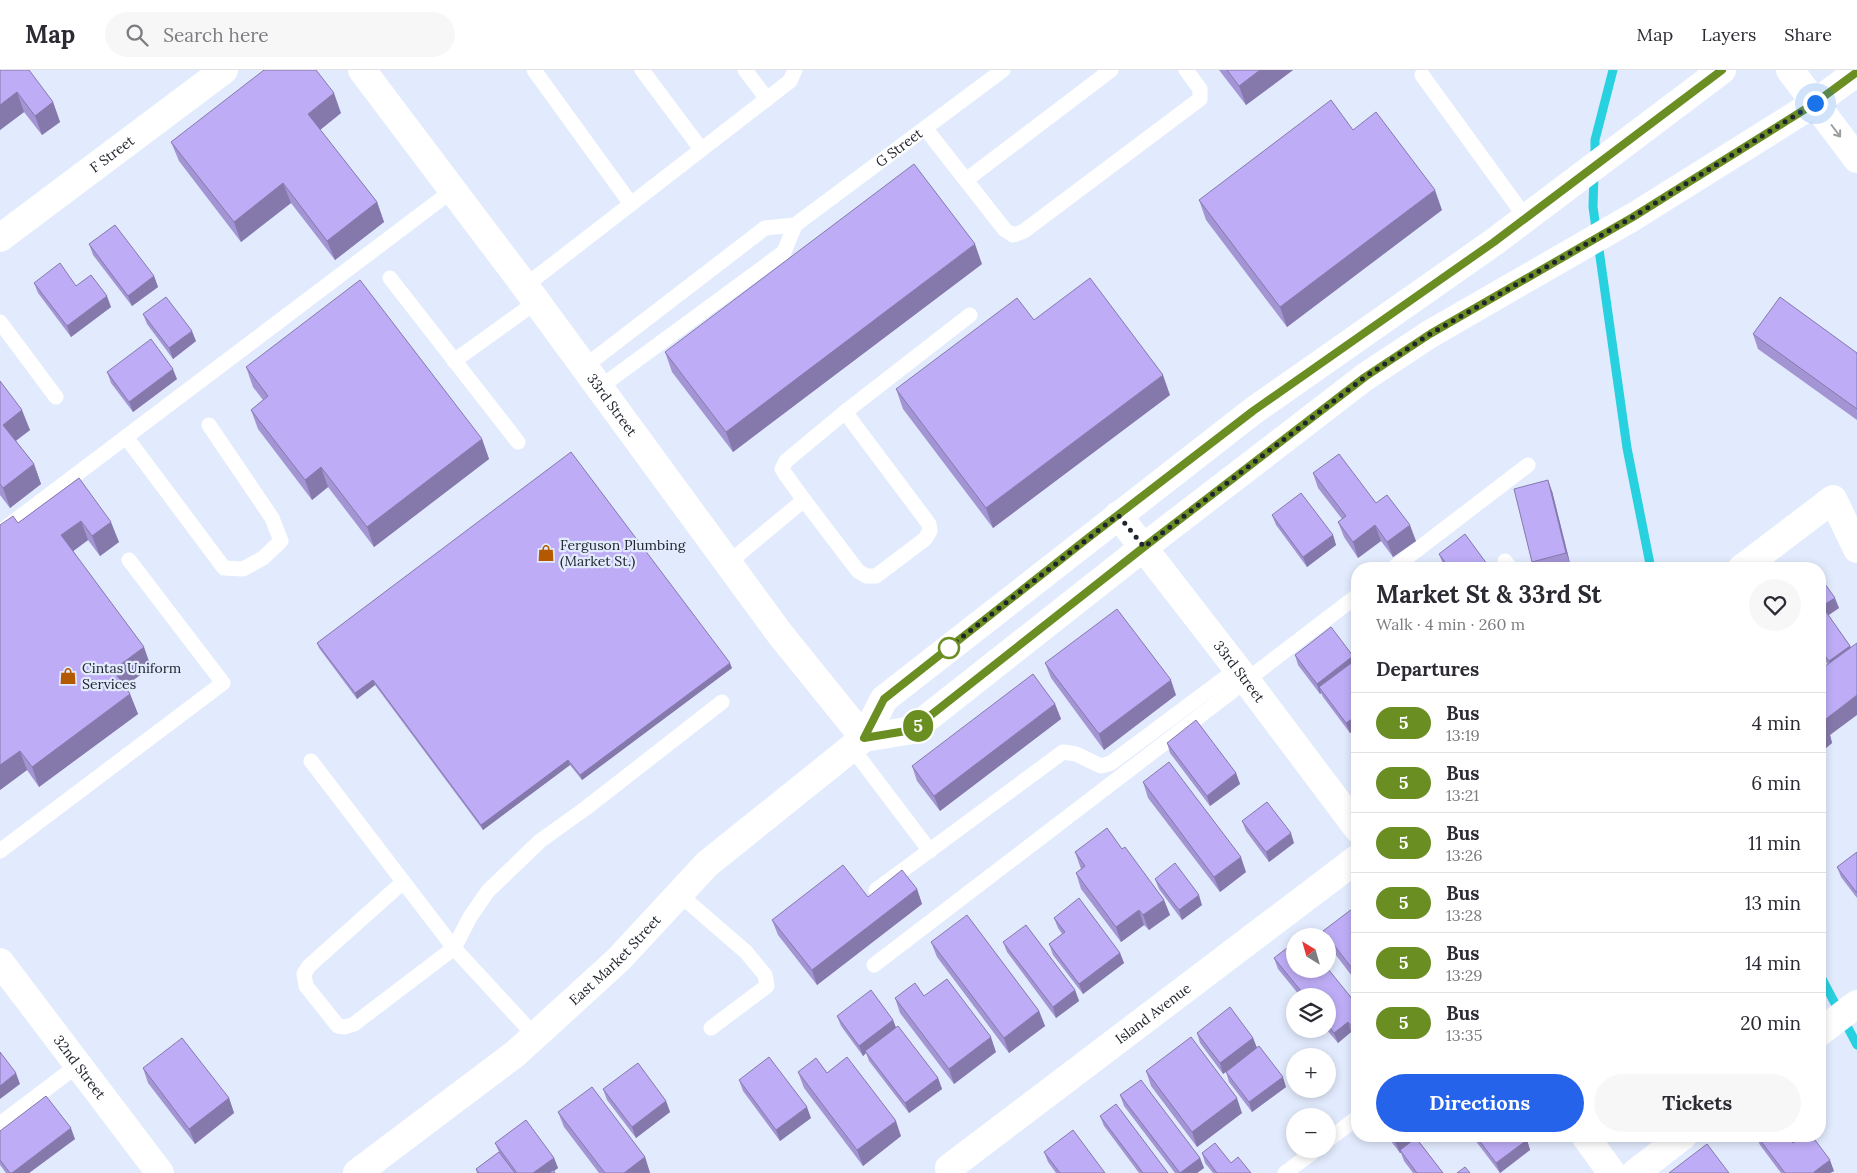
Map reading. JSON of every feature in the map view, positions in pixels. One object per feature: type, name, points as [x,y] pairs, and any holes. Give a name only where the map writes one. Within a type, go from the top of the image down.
[{"type":"main road","name":"F Street","points":[[0,238],[224,70]]},
{"type":"main road","name":"33rd Street","points":[[362,70],[531,294],[858,743]]},
{"type":"main road","name":"East Market Street","points":[[357,1173],[454,1102],[515,1054],[620,958],[707,864],[858,743],[884,699],[1253,411],[1526,218],[1722,70]]},
{"type":"main road","points":[[1790,70],[1857,159]]},
{"type":"main road","points":[[1815,103],[1856,73]]},
{"type":"main road","name":"East Market Street","points":[[858,743],[912,730],[1144,547],[1365,377],[1430,334],[1633,217],[1815,103]]},
{"type":"main road","points":[[1750,562],[1833,499],[1857,549]]},
{"type":"main road","name":"33rd Street","points":[[1118,515],[1351,820]]},
{"type":"main road","name":"Island Avenue","points":[[949,1168],[1351,863]]},
{"type":"main road","name":"32nd Street","points":[[0,962],[160,1173]]},
{"type":"main road","points":[[1826,1027],[1857,1004]]},
{"type":"main road","points":[[1589,1142],[1612,1173]]},
{"type":"main road","points":[[1634,1173],[1675,1142]]},
{"type":"lane","points":[[534,70],[631,204]]},
{"type":"lane","points":[[642,70],[701,149]]},
{"type":"lane","points":[[745,70],[767,98]]},
{"type":"lane","points":[[454,361],[631,204],[790,81],[795,70]]},
{"type":"lane","name":"G Street","points":[[795,225],[1003,70]]},
{"type":"lane","points":[[966,180],[1112,70]]},
{"type":"lane","points":[[925,128],[1005,230],[1013,234],[1024,231],[1200,99],[1200,89],[1186,70]]},
{"type":"lane","points":[[1422,75],[1526,218]]},
{"type":"lane","points":[[0,532],[453,190]]},
{"type":"lane","points":[[795,225],[784,252],[592,377],[765,228],[795,225]]},
{"type":"lane","points":[[390,278],[518,442]]},
{"type":"lane","points":[[845,412],[929,524],[930,531],[926,539],[876,576],[866,576],[858,571],[782,469],[786,460],[845,412],[970,315]]},
{"type":"lane","points":[[0,322],[56,398]]},
{"type":"lane","points":[[126,437],[224,568],[243,569],[263,558],[281,542],[272,518],[209,425]]},
{"type":"lane","points":[[1401,562],[1528,465]]},
{"type":"lane","points":[[728,564],[804,500]]},
{"type":"lane","points":[[0,851],[223,683],[129,560]]},
{"type":"lane","points":[[876,890],[1063,752],[1076,754],[1101,766],[1111,763],[1351,601]]},
{"type":"lane","points":[[874,965],[1242,675]]},
{"type":"lane","points":[[403,882],[309,966],[304,974],[306,986],[338,1026],[345,1028],[354,1024],[454,948],[470,917],[488,891],[540,842],[722,702]]},
{"type":"lane","points":[[858,743],[930,851]]},
{"type":"lane","points":[[311,761],[454,948],[535,1036]]},
{"type":"lane","points":[[679,894],[746,952],[766,980],[767,986],[711,1028]]},
{"type":"lane","points":[[0,1124],[78,1065]]},
{"type":"lane","points":[[1336,1134],[1351,1122]]},
{"type":"lane","points":[[1285,1173],[1305,1158]]},
{"type":"building","points":[[0,70],[29,70],[53,102],[35,116],[17,92],[0,105]]},
{"type":"building","points":[[264,70],[316,70],[334,93],[308,114],[377,202],[327,241],[283,183],[234,222],[171,142]]},
{"type":"building","points":[[1227,70],[1260,70],[1239,86]]},
{"type":"building","points":[[1331,100],[1353,130],[1376,112],[1435,190],[1280,307],[1199,200]]},
{"type":"building","points":[[914,164],[975,244],[726,432],[665,352]]},
{"type":"building","points":[[115,225],[154,276],[128,296],[89,244]]},
{"type":"building","points":[[60,263],[76,286],[91,275],[107,296],[67,326],[34,283]]},
{"type":"building","points":[[1090,278],[1163,375],[986,508],[896,389],[1017,298],[1034,320]]},
{"type":"building","points":[[360,280],[482,439],[367,527],[321,467],[305,480],[251,410],[268,396],[246,367]]},
{"type":"building","points":[[166,297],[192,331],[169,348],[143,314]]},
{"type":"building","points":[[1780,297],[1857,353],[1857,409],[1753,334]]},
{"type":"building","points":[[151,339],[173,369],[129,402],[107,372]]},
{"type":"building","points":[[0,381],[22,410],[3,425],[34,464],[3,488],[0,484]]},
{"type":"building","name":"Ferguson Plumbing (Market St.)","points":[[571,452],[730,663],[580,775],[568,760],[481,825],[373,680],[355,693],[317,643]]},
{"type":"building","points":[[1339,454],[1376,503],[1387,495],[1410,525],[1387,542],[1375,525],[1353,542],[1338,522],[1346,516],[1313,473]]},
{"type":"building","points":[[79,478],[111,522],[92,536],[81,521],[61,535],[144,647],[113,670],[130,694],[32,767],[20,751],[0,765],[0,525],[13,516],[18,523]]},
{"type":"building","points":[[1548,480],[1566,553],[1532,562],[1514,489]]},
{"type":"building","points":[[1301,493],[1333,535],[1303,557],[1272,515]]},
{"type":"building","points":[[1465,534],[1486,562],[1445,562],[1439,554]]},
{"type":"building","points":[[1826,585],[1835,598],[1826,604]]},
{"type":"building","points":[[1117,609],[1171,680],[1099,734],[1045,663]]},
{"type":"building","points":[[1826,612],[1850,646],[1829,661],[1826,657]]},
{"type":"building","points":[[1331,627],[1351,653],[1351,658],[1317,684],[1295,655]]},
{"type":"building","points":[[1857,643],[1857,695],[1826,719],[1826,666]]},
{"type":"building","points":[[1351,663],[1351,720],[1346,723],[1319,687]]},
{"type":"building","points":[[1033,674],[1055,704],[934,796],[912,766]]},
{"type":"building","points":[[1196,720],[1236,773],[1207,796],[1167,743]]},
{"type":"building","points":[[1169,762],[1241,857],[1214,877],[1143,782]]},
{"type":"building","points":[[1267,802],[1291,833],[1266,852],[1242,821]]},
{"type":"building","points":[[1107,828],[1122,849],[1125,847],[1164,900],[1143,915],[1139,910],[1116,927],[1076,873],[1085,866],[1075,852]]},
{"type":"building","points":[[1857,852],[1857,893],[1837,867]]},
{"type":"building","points":[[1175,863],[1199,895],[1179,910],[1155,879]]},
{"type":"building","points":[[843,865],[868,897],[902,870],[917,889],[812,970],[772,920]]},
{"type":"building","points":[[1079,898],[1120,953],[1079,984],[1049,944],[1065,932],[1054,918]]},
{"type":"building","points":[[1351,910],[1351,967],[1336,948],[1336,928],[1327,928]]},
{"type":"building","points":[[967,915],[1039,1011],[1004,1038],[931,942]]},
{"type":"building","points":[[1026,925],[1075,990],[1053,1007],[1003,942]]},
{"type":"building","points":[[1286,949],[1286,973],[1274,958]]},
{"type":"building","points":[[1290,978],[1335,978],[1351,997],[1351,1026],[1348,1022],[1336,1031],[1336,988],[1298,988]]},
{"type":"building","points":[[947,979],[991,1037],[949,1069],[895,998],[915,983],[924,996]]},
{"type":"building","points":[[871,990],[893,1020],[859,1046],[837,1016]]},
{"type":"building","points":[[1230,1007],[1253,1038],[1220,1063],[1197,1033]]},
{"type":"building","points":[[898,1026],[938,1078],[905,1103],[865,1051]]},
{"type":"building","points":[[1191,1037],[1237,1098],[1192,1132],[1146,1071]]},
{"type":"building","points":[[182,1038],[229,1098],[189,1129],[143,1068]]},
{"type":"building","points":[[1259,1046],[1283,1077],[1249,1102],[1226,1072]]},
{"type":"building","points":[[0,1052],[16,1073],[0,1086]]},
{"type":"building","points":[[769,1057],[807,1107],[776,1130],[739,1080]]},
{"type":"building","points":[[847,1057],[896,1121],[857,1150],[798,1072],[816,1058],[827,1073]]},
{"type":"building","points":[[638,1063],[666,1101],[632,1127],[603,1089]]},
{"type":"building","points":[[1141,1080],[1200,1158],[1180,1173],[1120,1095]]},
{"type":"building","points":[[592,1087],[645,1157],[624,1173],[605,1173],[558,1112]]},
{"type":"building","points":[[46,1096],[71,1128],[10,1173],[0,1160],[0,1131]]},
{"type":"building","points":[[1116,1104],[1168,1173],[1143,1173],[1100,1116]]},
{"type":"building","points":[[526,1120],[554,1158],[533,1173],[517,1173],[495,1143]]},
{"type":"building","points":[[1073,1130],[1105,1173],[1060,1173],[1044,1152]]},
{"type":"building","points":[[1411,1142],[1419,1142],[1443,1173],[1417,1173],[1400,1150]]},
{"type":"building","points":[[1480,1142],[1524,1142],[1496,1163]]},
{"type":"building","points":[[1762,1142],[1816,1142],[1830,1160],[1815,1173],[1785,1173]]},
{"type":"building","points":[[1215,1143],[1231,1163],[1238,1157],[1251,1173],[1217,1173],[1202,1153]]},
{"type":"building","points":[[1707,1144],[1729,1173],[1669,1173]]},
{"type":"building","points":[[499,1152],[515,1173],[479,1173],[476,1169]]},
{"type":"building","points":[[1465,1167],[1470,1173],[1457,1173]]},
{"type":"waterway","points":[[1595,160],[1595,140],[1613,70]]},
{"type":"waterway","points":[[1594,173],[1593,207],[1627,448],[1650,562]]},
{"type":"waterway","points":[[1826,986],[1857,1045]]},
{"type":"bus line","name":"5","points":[[1722,70],[1494,242],[1253,411],[1088,538],[884,699],[864,738],[912,730],[1144,547],[1365,377],[1430,334],[1633,217],[1815,103],[1857,72]]},
{"type":"place","name":"Ferguson Plumbing (Market St.)","points":[[546,553]]},
{"type":"place","name":"Cintas Uniform Services","points":[[68,676]]},
{"type":"route","points":[[949,648],[942,653],[1118,515],[1144,547],[1365,377],[1430,334],[1633,217],[1815,103]]}]
